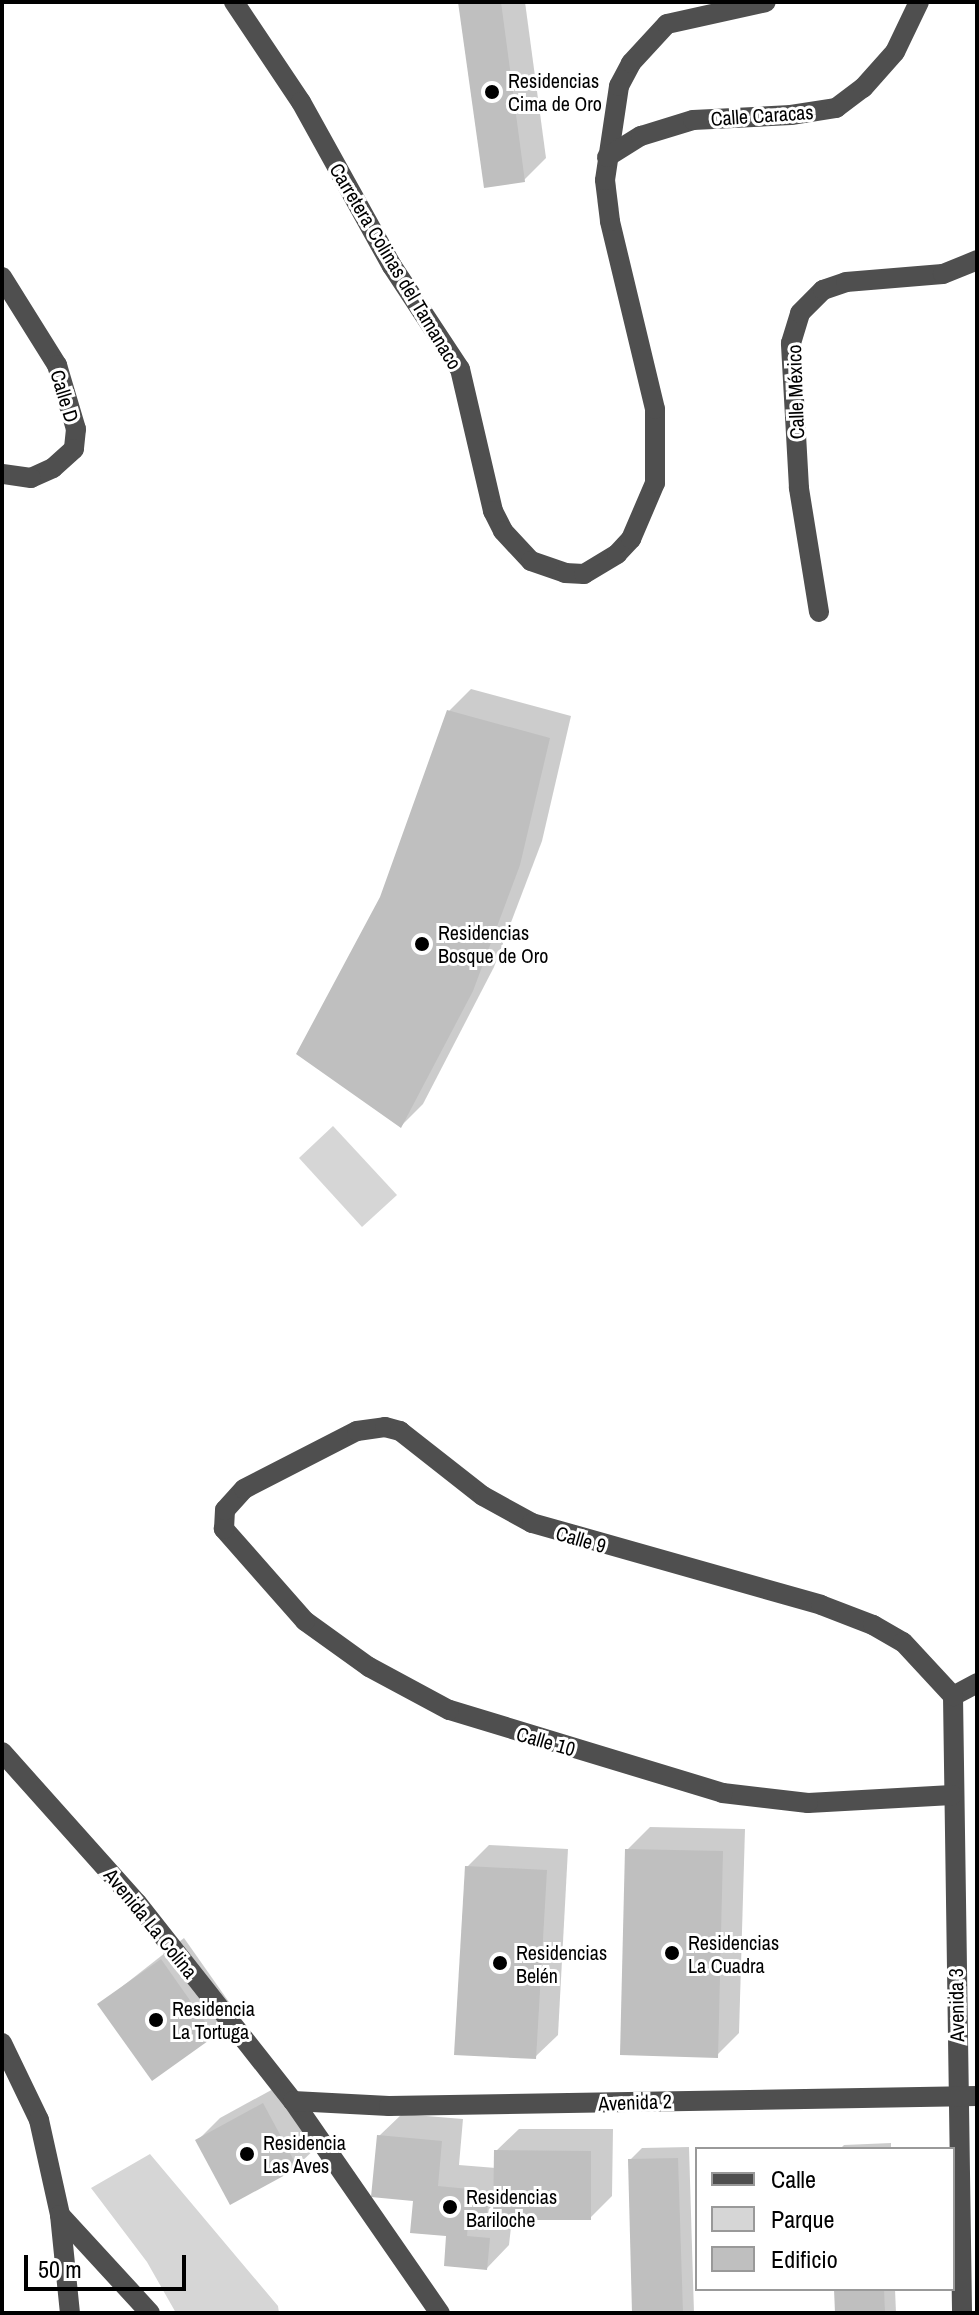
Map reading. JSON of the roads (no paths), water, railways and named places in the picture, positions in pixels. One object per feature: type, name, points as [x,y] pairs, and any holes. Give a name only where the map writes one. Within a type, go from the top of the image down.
[{"type":"street","name":"Carretera Colinas del Tamanaco","points":[[234,2],[301,102],[392,266],[460,369],[493,511],[503,531],[531,561],[565,573],[584,574],[617,554],[641,522],[655,483],[655,409],[610,221],[607,157],[619,86],[648,42],[667,24],[766,2]]},
{"type":"street","name":"Calle Caracas","points":[[607,157],[641,136],[693,120],[836,108],[863,88],[895,52],[919,2]]},
{"type":"street","name":"Calle México","points":[[819,612],[799,488],[791,343],[800,313],[823,290],[846,282],[943,274],[977,260]]},
{"type":"street","name":"Calle D","points":[[2,277],[57,365],[76,429],[74,449],[53,468],[31,478],[2,474]]},
{"type":"street","name":"Calle 9","points":[[225,1510],[244,1489],[357,1431],[385,1427],[400,1431],[483,1496],[532,1523],[873,1625],[903,1642],[953,1696]]},
{"type":"street","name":"Calle 10","points":[[225,1510],[224,1529],[305,1621],[369,1667],[449,1710],[723,1793],[808,1803],[952,1795]]},
{"type":"street","points":[[953,1696],[977,1683]]},
{"type":"street","name":"Avenida 3","points":[[953,1696],[952,1795],[967,2096],[962,2313]]},
{"type":"street","name":"Avenida La Colina","points":[[2,1752],[137,1903],[293,2101],[440,2313]]},
{"type":"street","points":[[2,2043],[39,2120],[60,2215],[70,2313]]},
{"type":"street","name":"Avenida 2","points":[[293,2101],[389,2106],[967,2096]]},
{"type":"street","points":[[60,2215],[150,2313]]},
{"type":"place","name":"Residencias Cima de Oro","points":[[492,92]]},
{"type":"place","name":"Residencias Bosque de Oro","points":[[422,944]]},
{"type":"place","name":"Residencias La Cuadra","points":[[672,1953]]},
{"type":"place","name":"Residencias Belén","points":[[500,1963]]},
{"type":"place","name":"Residencia La Tortuga","points":[[156,2020]]},
{"type":"place","name":"Residencia Las Aves","points":[[247,2154]]},
{"type":"place","name":"Residencias Bariloche","points":[[450,2207]]}]
